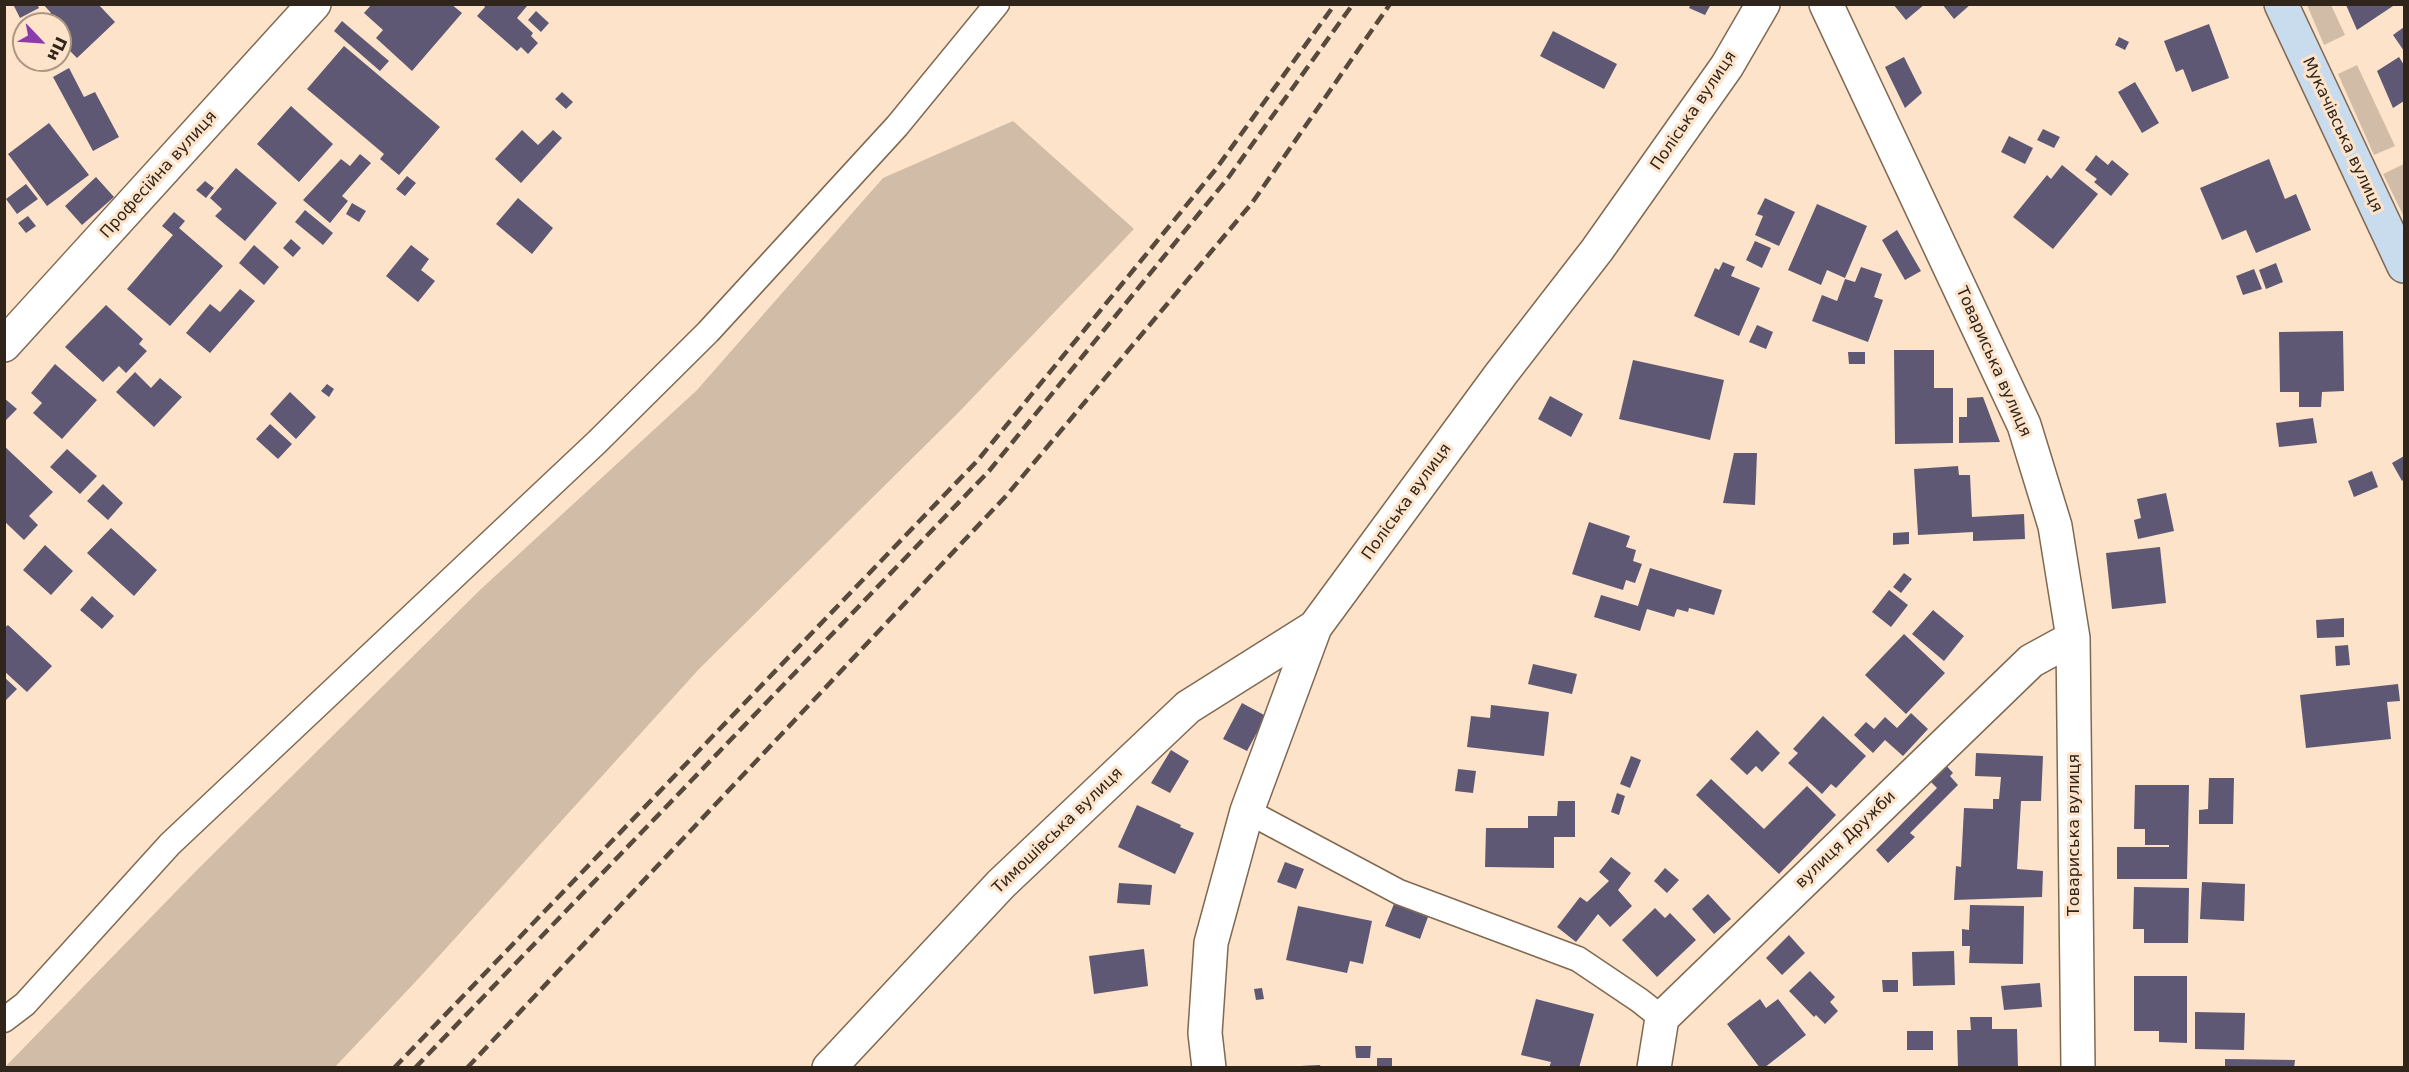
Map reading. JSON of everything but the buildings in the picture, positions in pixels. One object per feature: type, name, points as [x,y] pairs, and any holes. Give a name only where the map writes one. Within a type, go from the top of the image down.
[{"type":"street","name":"Професійна вулиця","points":[[4,345],[314,4]]},
{"type":"street","name":"Поліська вулиця","points":[[1209,1068],[1205,1033],[1211,943],[1247,812],[1315,627],[1501,374],[1598,250],[1727,66],[1763,4]]},
{"type":"street","name":"Товариська вулиця","points":[[1826,4],[2024,425],[2055,526],[2073,638],[2078,1068]]},
{"type":"street","name":"Мукачівська вулиця","points":[[2280,4],[2404,266]]},
{"type":"street","name":"Тимошівська вулиця","points":[[829,1068],[1001,884],[1188,707],[1315,627]]},
{"type":"street","name":"вулиця Дружби","points":[[1662,1018],[2031,661],[2073,638]]},
{"type":"street","points":[[1654,1068],[1662,1018]]},
{"type":"lane","points":[[4,1020],[25,1004],[170,844],[596,443],[708,332],[897,126],[997,4]]},
{"type":"lane","points":[[1247,812],[1399,892],[1578,959],[1662,1018]]},
{"type":"shaded area","points":[[2307,5],[2331,5],[2345,35],[2324,45]]},
{"type":"shaded area","points":[[2357,65],[2395,146],[2374,155],[2338,74]]},
{"type":"shaded area","points":[[1013,121],[1134,229],[958,413],[699,669],[420,977],[335,1067],[5,1067],[197,870],[481,589],[697,390],[883,178]]},
{"type":"shaded area","points":[[2404,164],[2404,217],[2383,174]]},
{"type":"railway","points":[[394,1068],[978,460],[1216,169],[1335,4]]},
{"type":"railway","points":[[415,1068],[989,471],[1228,178],[1353,4]]},
{"type":"railway","points":[[467,1068],[1006,496],[1252,203],[1390,4]]}]
